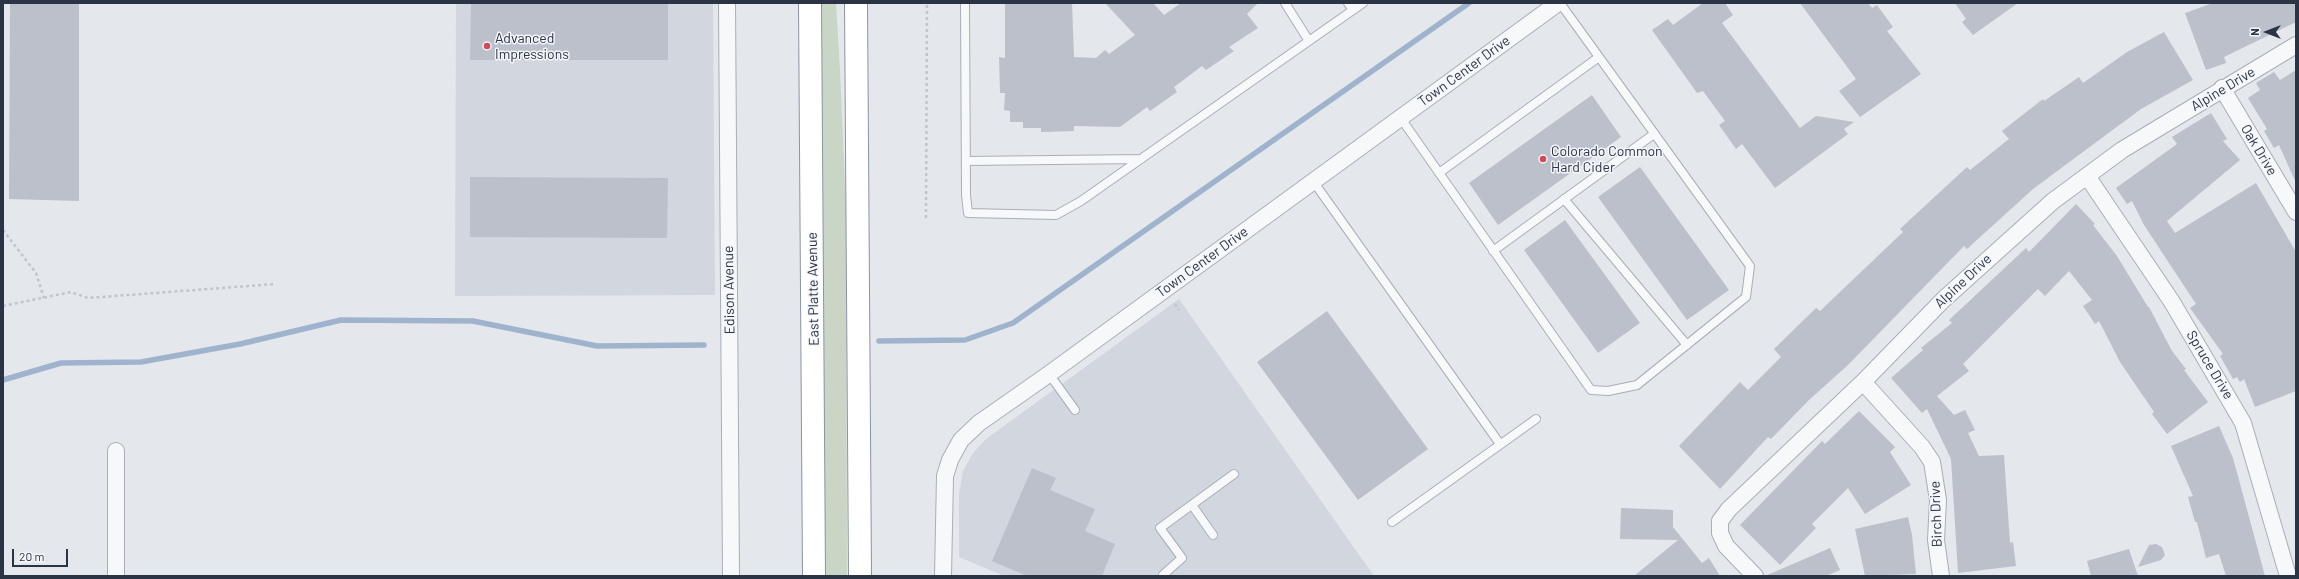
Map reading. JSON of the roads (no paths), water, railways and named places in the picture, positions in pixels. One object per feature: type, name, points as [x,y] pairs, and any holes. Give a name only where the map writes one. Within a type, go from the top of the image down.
[{"type":"highway","name":"East Platte Avenue","points":[[810,3],[814,404],[814,576]]},
{"type":"highway","points":[[856,3],[860,576]]},
{"type":"street","name":"Edison Avenue","points":[[727,3],[731,576]]},
{"type":"street","name":"Town Center Drive","points":[[943,576],[943,496],[945,476],[950,460],[961,440],[979,423],[1049,374],[1400,117],[1559,3]]},
{"type":"street","name":"Alpine Drive","points":[[1755,576],[1726,546],[1720,533],[1720,521],[1729,509],[1863,382],[1955,288],[2029,222],[2086,176],[2122,150],[2222,88],[2296,45]]},
{"type":"street","name":"Oak Drive","points":[[2222,88],[2296,212]]},
{"type":"street","name":"Spruce Drive","points":[[2086,176],[2172,302],[2243,423],[2290,568]]},
{"type":"street","name":"Birch Drive","points":[[1863,382],[1922,447],[1932,462],[1938,500],[1936,540],[1942,576]]},
{"type":"street","points":[[116,452],[116,576]]},
{"type":"lane","points":[[965,3],[966,161],[968,213],[1056,215],[1081,201],[1309,41],[1351,6],[1363,3]]},
{"type":"lane","points":[[1285,3],[1309,41]]},
{"type":"lane","points":[[1400,117],[1591,390],[1608,391],[1637,385],[1746,297],[1750,266],[1559,3]]},
{"type":"lane","points":[[1439,173],[1599,57]]},
{"type":"lane","points":[[1493,251],[1654,134]]},
{"type":"lane","points":[[966,161],[1140,159]]},
{"type":"lane","points":[[1313,181],[1500,444]]},
{"type":"lane","points":[[1564,199],[1686,345]]},
{"type":"lane","points":[[1049,374],[1075,410]]},
{"type":"lane","points":[[1392,522],[1536,419]]},
{"type":"lane","points":[[1163,575],[1182,558],[1160,528],[1234,474]]},
{"type":"lane","points":[[1192,505],[1213,535]]},
{"type":"waterway","points":[[879,341],[965,340],[1013,323],[1469,3]]},
{"type":"waterway","points":[[3,380],[61,363],[141,362],[240,344],[341,320],[473,321],[597,346],[704,345]]},
{"type":"place","name":"Advanced Impressions","points":[[487,46]]},
{"type":"place","name":"Colorado Common Hard Cider","points":[[1543,159]]}]
